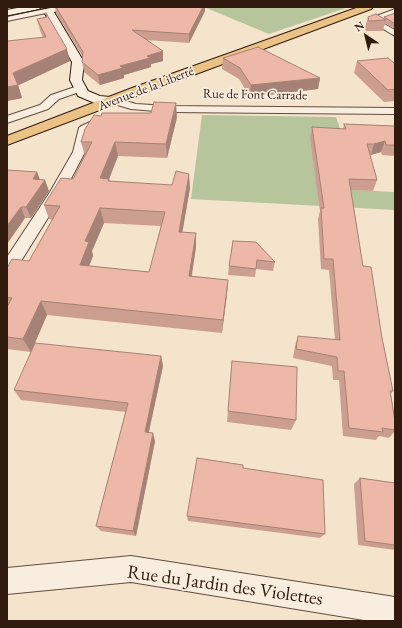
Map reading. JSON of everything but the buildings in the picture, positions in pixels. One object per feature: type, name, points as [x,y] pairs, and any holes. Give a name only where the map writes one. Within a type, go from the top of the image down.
[{"type":"main road","name":"Avenue de la Liberté","points":[[7,141],[115,101],[137,91],[368,7]]},
{"type":"main road","name":"Avenue de la Liberté","points":[[7,133],[94,99],[179,70],[286,37]]},
{"type":"street","points":[[7,13],[36,7]]},
{"type":"street","points":[[7,19],[46,9],[64,7]]},
{"type":"street","points":[[46,9],[78,62],[76,80],[83,93],[94,99],[115,101]]},
{"type":"street","points":[[395,11],[374,20],[395,33]]},
{"type":"street","points":[[7,120],[44,106],[55,97],[80,88]]},
{"type":"street","name":"Rue de Font Carrade","points":[[115,101],[135,106],[168,109],[395,111]]},
{"type":"street","points":[[7,270],[60,186],[79,152],[85,128],[102,119],[135,106]]},
{"type":"street","name":"Rue du Jardin des Violettes","points":[[7,581],[131,569],[395,612]]},
{"type":"green space","points":[[204,7],[349,7],[269,34]]},
{"type":"green space","points":[[202,115],[336,117],[342,134],[317,188],[395,192],[395,210],[191,199]]},
{"type":"tram line","points":[[7,16],[53,7]]}]
